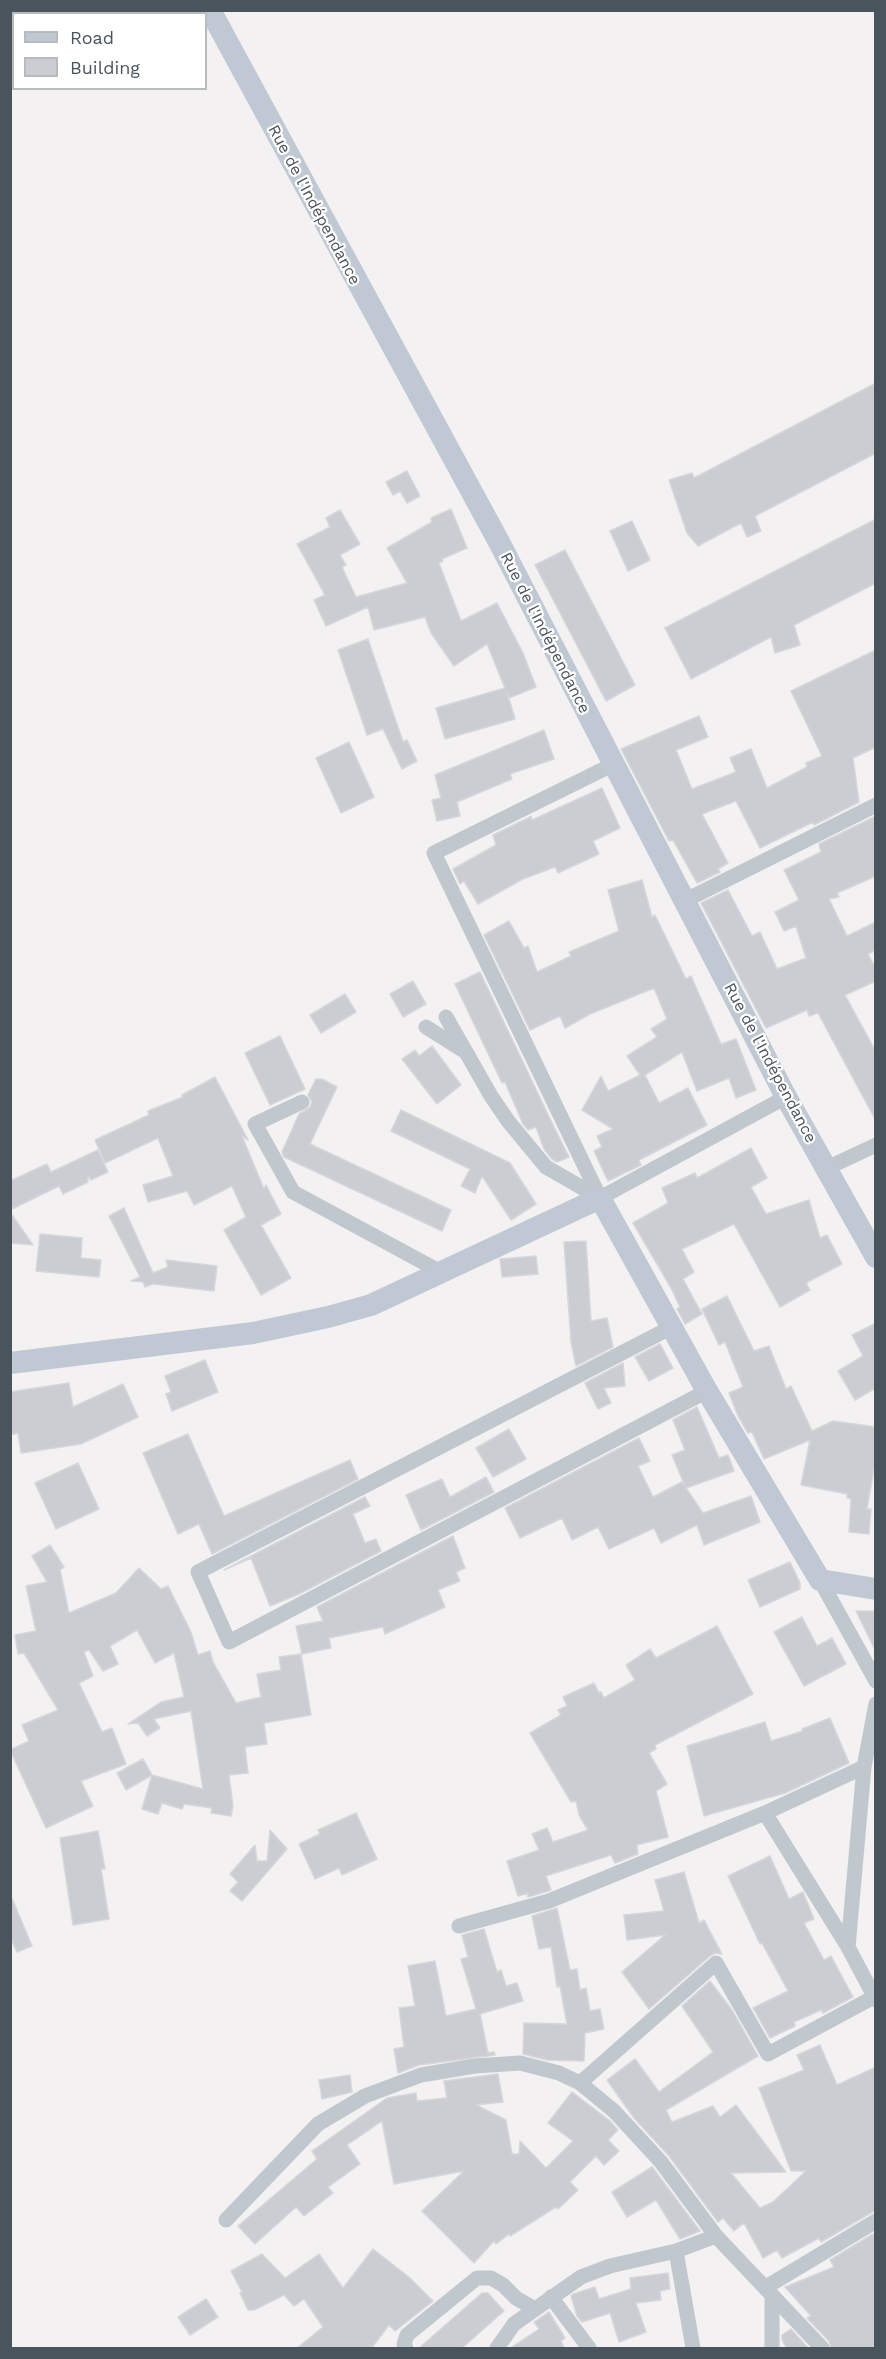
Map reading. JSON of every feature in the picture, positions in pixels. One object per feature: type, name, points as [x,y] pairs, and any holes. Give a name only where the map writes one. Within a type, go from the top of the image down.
[{"type":"main road","name":"Rue de l'Indépendance","points":[[210,10],[499,542],[612,765],[786,1096],[876,1257]]},
{"type":"main road","points":[[10,1362],[253,1333],[371,1305],[600,1198],[706,1391],[820,1580],[876,1589]]},
{"type":"street","points":[[600,1198],[434,853],[612,765]]},
{"type":"street","points":[[684,901],[876,805]]},
{"type":"street","points":[[446,1017],[508,1121],[546,1167],[600,1198]]},
{"type":"street","points":[[426,1028],[467,1053]]},
{"type":"street","points":[[600,1198],[786,1096]]},
{"type":"street","points":[[302,1101],[255,1124],[293,1192],[441,1272]]},
{"type":"street","points":[[827,1168],[876,1145]]},
{"type":"street","points":[[672,1327],[198,1572],[229,1642],[706,1391]]},
{"type":"street","points":[[820,1580],[876,1680]]},
{"type":"street","points":[[848,1947],[864,1767],[876,1704]]},
{"type":"street","points":[[459,1926],[549,1901],[765,1813],[864,1767]]},
{"type":"street","points":[[580,2083],[716,1963],[768,2054],[875,1998],[848,1947],[765,1813]]},
{"type":"street","points":[[226,2220],[318,2124],[365,2096],[421,2075],[464,2067],[520,2063],[559,2073],[580,2083],[614,2111],[661,2162],[717,2236],[822,2349]]},
{"type":"street","points":[[769,2291],[876,2221]]},
{"type":"street","points":[[497,2349],[514,2324],[580,2277],[596,2270],[676,2251],[717,2236]]},
{"type":"street","points":[[676,2251],[693,2349]]},
{"type":"street","points":[[406,2349],[404,2344],[407,2335],[477,2278],[491,2278],[503,2285],[516,2298],[535,2309]]},
{"type":"street","points":[[769,2291],[772,2349]]},
{"type":"street","points":[[552,2297],[589,2349]]},
{"type":"building","points":[[876,383],[876,453],[755,516],[761,531],[747,537],[741,523],[698,546],[687,533],[669,480],[692,473],[694,478]]},
{"type":"building","points":[[407,471],[420,496],[407,503],[400,491],[393,495],[386,482]]},
{"type":"building","points":[[451,509],[467,548],[442,559],[443,561],[439,563],[461,621],[497,603],[523,653],[536,687],[509,698],[507,692],[515,719],[445,739],[436,708],[505,688],[487,644],[454,666],[431,633],[425,617],[374,630],[368,607],[326,626],[314,600],[325,595],[297,544],[330,527],[326,518],[340,510],[360,544],[340,555],[346,565],[342,567],[356,597],[407,583],[387,548],[432,522],[431,518]]},
{"type":"building","points":[[876,519],[876,583],[794,625],[800,645],[775,653],[771,637],[691,679],[665,628]]},
{"type":"building","points":[[632,521],[650,560],[628,571],[610,531]]},
{"type":"building","points":[[565,550],[635,685],[606,701],[535,565]]},
{"type":"building","points":[[368,639],[403,742],[407,740],[417,761],[402,769],[383,729],[367,735],[338,650]]},
{"type":"building","points":[[876,650],[876,747],[853,758],[859,802],[814,825],[813,822],[760,848],[736,801],[702,814],[728,863],[718,869],[720,872],[697,883],[673,840],[669,841],[621,749],[699,716],[708,737],[676,750],[692,789],[736,772],[730,758],[751,749],[767,788],[807,767],[806,763],[822,756],[791,691]]},
{"type":"building","points":[[544,730],[554,759],[510,774],[512,779],[457,802],[460,816],[437,821],[432,800],[441,798],[435,775]]},
{"type":"building","points":[[349,742],[374,797],[341,813],[316,758]]},
{"type":"building","points":[[602,788],[620,828],[593,841],[599,854],[558,873],[555,867],[523,879],[478,904],[464,881],[460,884],[453,869],[496,845],[493,835],[531,816],[532,820]]},
{"type":"building","points":[[876,816],[876,876],[837,893],[839,897],[829,899],[847,936],[876,922],[876,950],[868,954],[876,969],[876,981],[845,995],[876,1052],[876,1121],[818,1013],[809,1016],[807,1010],[766,1028],[701,903],[728,890],[752,936],[760,932],[777,969],[806,958],[796,926],[784,931],[775,912],[799,900],[784,870],[821,852],[819,844]]},
{"type":"building","points":[[642,880],[652,917],[655,915],[686,979],[691,976],[721,1044],[736,1039],[756,1090],[736,1098],[729,1078],[697,1091],[682,1052],[645,1075],[659,1103],[688,1088],[707,1125],[639,1160],[641,1165],[608,1181],[594,1151],[602,1147],[597,1136],[613,1129],[582,1110],[601,1076],[608,1091],[640,1075],[627,1056],[657,1037],[651,1029],[667,1019],[654,988],[590,1014],[565,1028],[560,1016],[530,1030],[484,935],[509,921],[524,948],[528,946],[537,972],[571,956],[569,952],[619,931],[608,890]]},
{"type":"building","points":[[480,972],[569,1157],[557,1162],[552,1159],[544,1149],[536,1127],[528,1130],[523,1124],[505,1082],[502,1083],[455,984]]},
{"type":"building","points":[[413,981],[426,1004],[403,1017],[390,994]]},
{"type":"building","points":[[345,994],[356,1012],[321,1033],[310,1015]]},
{"type":"building","points":[[280,1036],[305,1089],[270,1105],[245,1053]]},
{"type":"building","points":[[432,1046],[461,1085],[437,1104],[402,1059],[415,1050],[419,1056]]},
{"type":"building","points":[[215,1077],[248,1140],[242,1136],[264,1189],[266,1185],[281,1214],[261,1225],[291,1278],[261,1295],[224,1230],[246,1217],[232,1186],[194,1205],[187,1191],[148,1202],[143,1185],[173,1176],[158,1138],[105,1163],[95,1140],[149,1115],[148,1111],[183,1097],[182,1095]]},
{"type":"building","points":[[316,1079],[322,1079],[337,1087],[310,1144],[451,1210],[442,1231],[284,1157],[282,1152],[299,1114],[310,1107],[312,1102],[308,1095]]},
{"type":"building","points":[[401,1110],[510,1163],[536,1204],[511,1220],[482,1176],[475,1193],[461,1186],[470,1169],[391,1131]]},
{"type":"building","points":[[751,1148],[767,1178],[751,1187],[766,1214],[809,1200],[820,1238],[827,1235],[842,1264],[806,1283],[810,1290],[780,1307],[734,1224],[682,1249],[694,1272],[683,1279],[702,1314],[685,1324],[677,1309],[680,1307],[671,1288],[633,1223],[668,1203],[662,1188],[695,1173],[697,1178]]},
{"type":"building","points":[[98,1150],[108,1172],[91,1180],[88,1176],[88,1182],[63,1194],[59,1186],[10,1210],[10,1181],[47,1164],[51,1172]]},
{"type":"building","points":[[124,1208],[153,1273],[168,1267],[166,1260],[217,1266],[214,1291],[153,1284],[145,1287],[143,1282],[131,1281],[140,1277],[109,1216]]},
{"type":"building","points":[[10,1212],[33,1245],[10,1243]]},
{"type":"building","points":[[40,1234],[82,1238],[81,1258],[101,1260],[99,1277],[36,1271]]},
{"type":"building","points":[[586,1241],[591,1321],[607,1318],[613,1347],[576,1366],[571,1342],[564,1242]]},
{"type":"building","points":[[536,1256],[538,1274],[502,1277],[500,1259]]},
{"type":"building","points":[[727,1296],[754,1351],[769,1346],[786,1389],[791,1386],[812,1431],[833,1421],[876,1427],[876,1457],[867,1509],[871,1509],[869,1534],[849,1532],[851,1499],[847,1498],[847,1494],[801,1485],[810,1440],[764,1459],[752,1432],[748,1433],[729,1393],[743,1387],[725,1342],[719,1345],[702,1309]]},
{"type":"building","points":[[876,1323],[876,1388],[855,1400],[838,1371],[863,1356],[852,1335]]},
{"type":"building","points":[[660,1344],[673,1368],[649,1381],[635,1357]]},
{"type":"building","points":[[205,1360],[218,1392],[172,1411],[166,1394],[171,1392],[165,1376]]},
{"type":"building","points":[[623,1363],[625,1386],[604,1388],[611,1403],[598,1409],[585,1383]]},
{"type":"building","points":[[69,1383],[73,1407],[123,1384],[138,1417],[81,1444],[21,1453],[18,1433],[10,1435],[10,1392]]},
{"type":"building","points":[[697,1407],[719,1458],[728,1455],[734,1471],[686,1488],[703,1513],[751,1496],[760,1522],[704,1545],[697,1525],[661,1543],[654,1528],[609,1549],[598,1527],[572,1540],[562,1518],[520,1538],[505,1508],[639,1438],[650,1461],[638,1466],[653,1497],[682,1482],[685,1486],[672,1455],[685,1450],[673,1420]]},
{"type":"building","points":[[509,1429],[526,1459],[493,1477],[476,1448]]},
{"type":"building","points":[[188,1434],[224,1516],[350,1460],[358,1479],[212,1554],[199,1524],[178,1534],[143,1453]]},
{"type":"building","points":[[78,1463],[99,1509],[56,1529],[35,1483]]},
{"type":"building","points":[[486,1477],[494,1492],[421,1530],[406,1495],[442,1479],[450,1497]]},
{"type":"building","points":[[365,1497],[370,1506],[353,1514],[365,1543],[376,1539],[381,1551],[299,1594],[270,1606],[251,1558],[224,1570]]},
{"type":"building","points":[[453,1536],[465,1568],[456,1572],[460,1581],[438,1590],[445,1607],[385,1634],[383,1627],[329,1638],[331,1648],[302,1654],[296,1626],[323,1621],[317,1607]]},
{"type":"building","points":[[50,1545],[64,1567],[60,1570],[69,1613],[116,1593],[139,1568],[161,1589],[168,1586],[191,1632],[198,1655],[210,1651],[213,1662],[236,1703],[261,1697],[257,1674],[281,1670],[279,1657],[301,1654],[311,1715],[264,1723],[267,1744],[245,1747],[248,1773],[229,1775],[233,1806],[231,1816],[211,1813],[212,1808],[184,1804],[182,1809],[162,1803],[158,1814],[142,1809],[152,1775],[203,1789],[191,1711],[154,1719],[160,1728],[147,1736],[138,1723],[128,1724],[161,1702],[184,1697],[174,1653],[155,1663],[137,1630],[110,1646],[118,1664],[103,1671],[89,1650],[84,1652],[93,1676],[79,1683],[102,1732],[112,1728],[126,1764],[81,1781],[93,1806],[46,1828],[10,1750],[29,1741],[22,1725],[58,1710],[24,1653],[18,1654],[15,1635],[36,1631],[26,1586],[47,1582],[32,1556]]},
{"type":"building","points":[[790,1562],[800,1583],[800,1589],[760,1607],[748,1580]]},
{"type":"building","points":[[856,1611],[876,1611],[876,1652]]},
{"type":"building","points":[[802,1617],[817,1646],[832,1638],[846,1664],[804,1686],[774,1632]]},
{"type":"building","points":[[717,1626],[753,1694],[655,1745],[656,1749],[649,1753],[667,1784],[656,1791],[668,1837],[637,1845],[638,1854],[615,1863],[611,1855],[546,1876],[551,1890],[528,1897],[528,1893],[518,1896],[507,1861],[539,1850],[532,1834],[547,1828],[553,1842],[588,1830],[579,1815],[576,1801],[571,1802],[530,1733],[561,1715],[558,1710],[567,1706],[563,1697],[594,1683],[604,1698],[635,1680],[626,1665],[650,1649],[656,1658]]},
{"type":"building","points":[[830,1718],[849,1763],[785,1793],[704,1816],[687,1746],[765,1722],[771,1741],[803,1731],[802,1729]]},
{"type":"building","points":[[143,1759],[152,1775],[126,1790],[117,1773]]},
{"type":"building","points":[[356,1813],[377,1859],[342,1875],[339,1868],[315,1879],[299,1844],[320,1834],[318,1830]]},
{"type":"building","points":[[270,1830],[287,1849],[242,1901],[230,1891],[238,1882],[230,1874],[255,1845],[257,1861],[267,1861]]},
{"type":"building","points":[[98,1831],[105,1869],[101,1869],[109,1919],[73,1925],[60,1838]]},
{"type":"building","points":[[770,1856],[789,1899],[803,1892],[814,1919],[804,1923],[824,1960],[831,1956],[853,1997],[823,2013],[821,2010],[794,2022],[795,2026],[770,2038],[753,2008],[788,1991],[762,1943],[760,1944],[728,1876]]},
{"type":"building","points":[[684,1872],[699,1923],[704,1920],[722,1954],[715,1953],[710,1956],[649,2009],[622,1972],[665,1935],[627,1940],[624,1915],[664,1911],[655,1880]]},
{"type":"building","points":[[11,1896],[32,1946],[17,1952],[10,1937]]},
{"type":"building","points":[[557,1908],[570,1970],[577,1969],[580,1990],[586,1988],[590,2011],[600,2009],[604,2029],[585,2033],[584,2061],[547,2060],[523,2054],[524,2023],[567,2024],[560,1986],[557,1987],[551,1947],[539,1949],[532,1916]]},
{"type":"building","points":[[484,1929],[497,1972],[501,1970],[506,1986],[517,1983],[523,2001],[480,2014],[488,2053],[494,2052],[495,2055],[419,2065],[398,2073],[394,2049],[404,2047],[399,2008],[415,2006],[408,1966],[435,1961],[446,2016],[476,2009],[461,1959],[468,1957],[462,1935]]},
{"type":"building","points":[[710,1981],[732,2010],[758,2056],[666,2110],[672,2122],[713,2106],[720,2117],[736,2105],[786,2172],[731,2173],[760,2208],[773,2202],[806,2171],[791,2171],[759,2088],[804,2070],[797,2055],[820,2045],[837,2085],[876,2067],[876,2210],[821,2242],[819,2238],[782,2258],[777,2250],[763,2258],[744,2223],[734,2231],[723,2218],[718,2222],[669,2156],[634,2118],[607,2080],[635,2059],[659,2092],[713,2052],[682,2006]]},
{"type":"building","points":[[498,2074],[503,2102],[476,2105],[506,2120],[512,2154],[519,2154],[520,2141],[546,2168],[573,2141],[548,2123],[572,2092],[610,2121],[618,2130],[608,2140],[619,2151],[604,2165],[596,2156],[570,2182],[578,2190],[558,2209],[556,2207],[496,2244],[494,2241],[474,2263],[422,2211],[464,2171],[394,2184],[382,2121],[347,2145],[360,2164],[328,2187],[333,2193],[304,2216],[296,2207],[255,2244],[238,2226],[317,2159],[312,2151],[387,2098],[416,2093],[417,2101],[447,2098],[444,2081]]},
{"type":"building","points":[[350,2075],[352,2092],[322,2099],[319,2080]]},
{"type":"building","points":[[652,2167],[700,2231],[680,2239],[656,2200],[627,2217],[612,2192]]},
{"type":"building","points":[[873,2234],[876,2239],[876,2349],[831,2349],[829,2341],[807,2318],[811,2316],[785,2287],[834,2267],[830,2260]]},
{"type":"building","points":[[373,2249],[410,2278],[433,2301],[395,2331],[389,2325],[371,2349],[296,2349],[323,2327],[304,2299],[294,2306],[284,2295],[254,2310],[248,2310],[231,2271],[262,2254],[285,2278],[319,2254],[343,2288]]},
{"type":"building","points":[[668,2273],[670,2289],[660,2291],[661,2300],[636,2303],[646,2332],[619,2342],[610,2313],[582,2322],[577,2316],[571,2296],[573,2294],[595,2287],[599,2299],[631,2289],[630,2278]]},
{"type":"building","points":[[482,2293],[488,2293],[504,2311],[461,2349],[418,2349]]},
{"type":"building","points":[[206,2299],[218,2317],[190,2335],[178,2317]]},
{"type":"building","points":[[549,2312],[565,2338],[561,2341],[565,2349],[509,2349],[539,2329],[534,2322]]},
{"type":"building","points":[[791,2329],[809,2349],[787,2349],[782,2335]]}]
